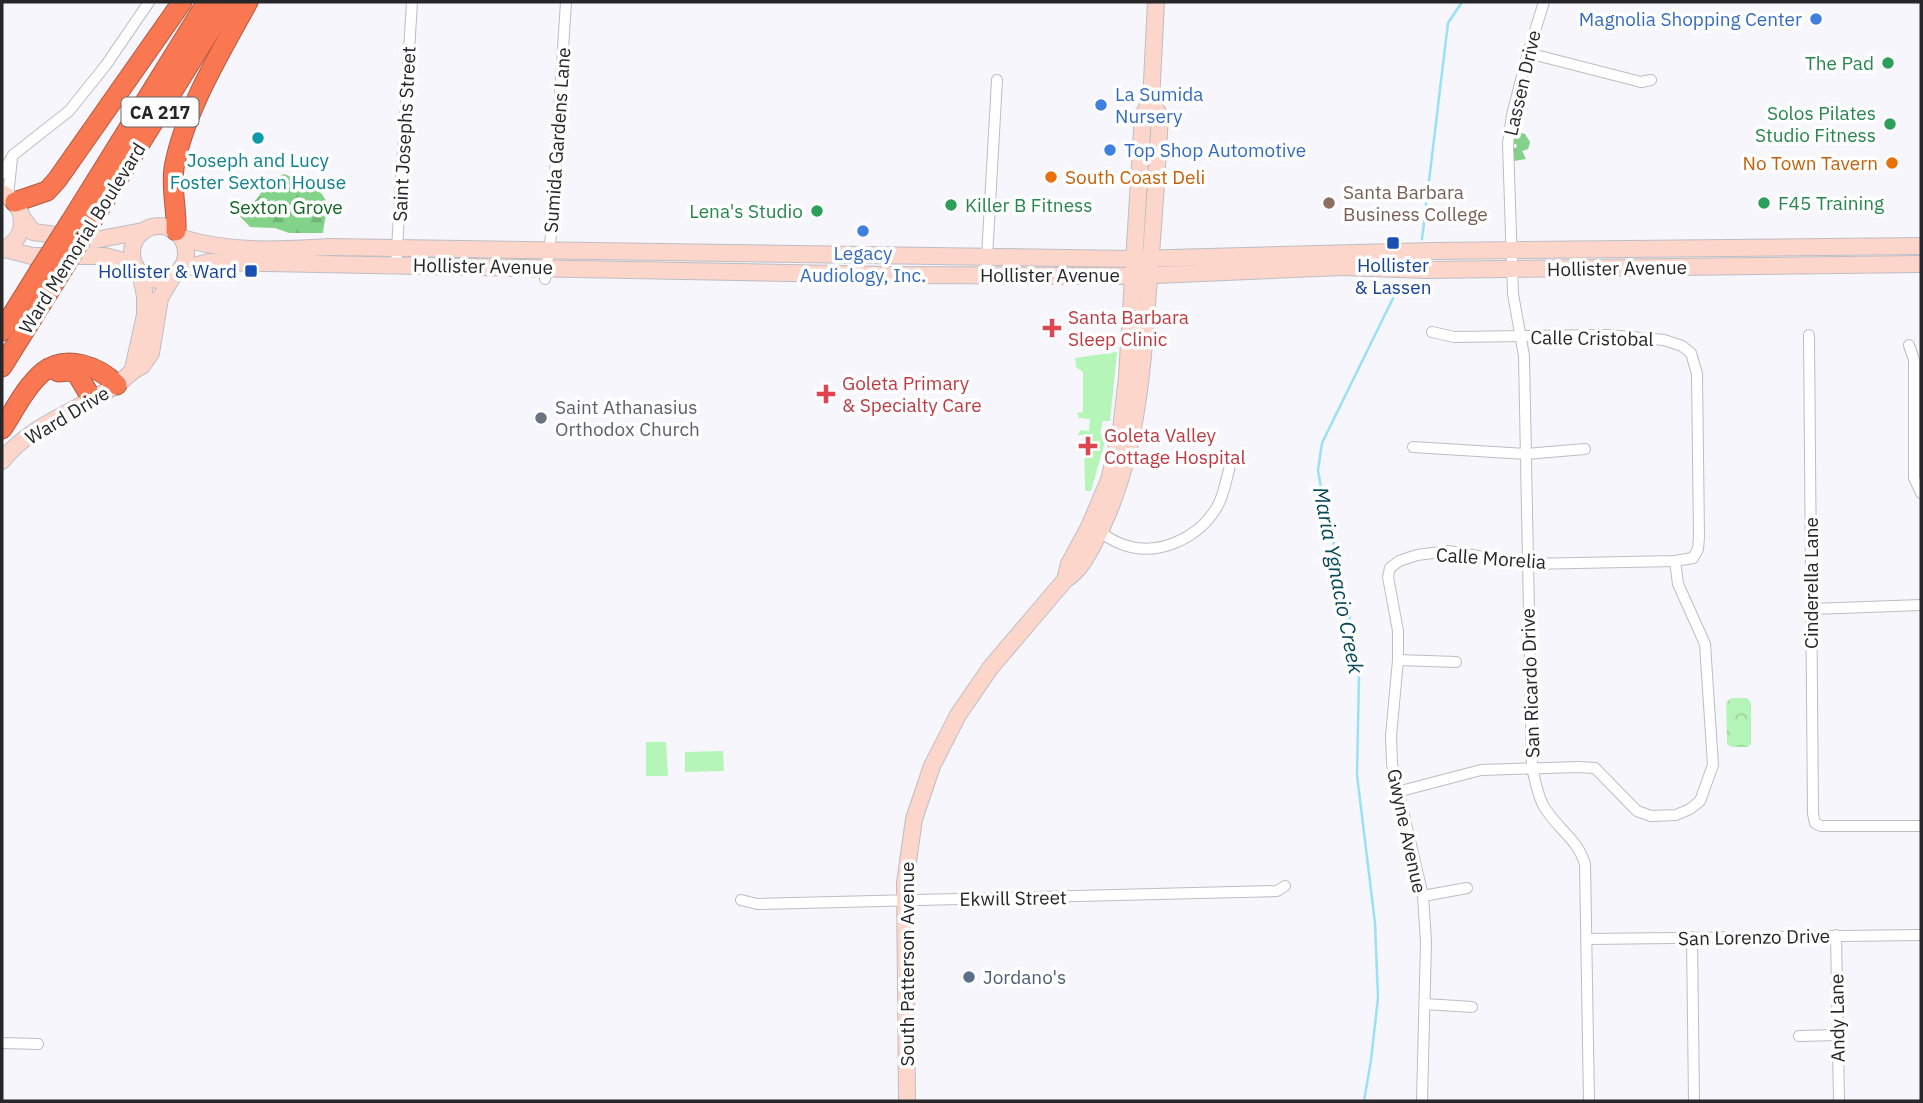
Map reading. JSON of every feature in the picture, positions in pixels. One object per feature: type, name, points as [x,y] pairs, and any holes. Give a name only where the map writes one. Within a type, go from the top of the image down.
[{"type":"highway","points":[[12,202],[47,191],[58,180],[183,2]]},
{"type":"highway","name":"Ward Memorial Boulevard","points":[[2,331],[206,2]]},
{"type":"highway","name":"Ward Memorial Boulevard","points":[[2,367],[228,2]]},
{"type":"highway","points":[[179,234],[177,209],[172,193],[181,138],[194,106],[248,2]]},
{"type":"highway","points":[[2,429],[28,390],[41,374],[49,369],[73,363],[96,369],[117,384]]},
{"type":"highway","points":[[38,380],[62,371],[77,374],[92,399]]},
{"type":"main road","name":"South Patterson Avenue","points":[[1065,580],[1069,564],[1100,504],[1117,452],[1127,377],[1143,115],[1151,101],[1156,2]]},
{"type":"main road","name":"South Patterson Avenue","points":[[907,1101],[904,901],[914,819],[943,741],[975,688],[1065,580],[1078,571],[1100,532],[1119,486],[1138,410],[1160,116],[1151,101]]},
{"type":"main road","points":[[4,249],[32,256],[105,256],[137,268],[157,280],[177,273],[186,254],[179,234],[160,226],[95,240],[33,232],[12,202]]},
{"type":"main road","points":[[4,249],[19,236],[12,202]]},
{"type":"main road","points":[[133,369],[145,315],[145,296],[133,246],[136,237],[143,231]]},
{"type":"main road","name":"Hollister Avenue","points":[[179,234],[222,248],[267,251],[331,247],[1134,259],[1432,251],[1921,246]]},
{"type":"main road","name":"Hollister Avenue","points":[[177,273],[209,262],[396,265],[546,273],[1133,276],[1342,267],[1426,270],[1921,264]]},
{"type":"main road","name":"Ward Drive","points":[[2,461],[25,438],[117,384],[133,369],[142,366],[150,353],[160,298],[177,273]]},
{"type":"street","points":[[2,174],[13,155],[69,111],[106,65],[149,2]]},
{"type":"street","name":"Saint Josephs Street","points":[[396,265],[412,2]]},
{"type":"street","name":"Sumida Gardens Lane","points":[[546,273],[566,2]]},
{"type":"street","name":"Lassen Drive","points":[[1511,250],[1508,144],[1512,116],[1544,2]]},
{"type":"street","points":[[1528,53],[1641,82],[1651,80]]},
{"type":"street","points":[[986,275],[997,80]]},
{"type":"street","points":[[12,202],[13,155]]},
{"type":"street","name":"San Ricardo Drive","points":[[1511,250],[1514,305],[1524,356],[1532,767],[1536,789],[1544,807],[1582,852],[1585,864],[1589,1101]]},
{"type":"street","name":"Calle Cristobal","points":[[1432,332],[1454,337],[1608,335],[1664,340],[1682,346],[1691,353],[1697,374],[1699,549],[1693,558],[1675,561]]},
{"type":"street","name":"Cinderella Lane","points":[[1809,335],[1815,823],[1821,826],[1921,826]]},
{"type":"street","points":[[1682,346],[1690,337]]},
{"type":"street","points":[[1909,345],[1914,360],[1914,478],[1921,493]]},
{"type":"street","points":[[1412,447],[1526,454],[1586,449]]},
{"type":"street","points":[[1100,532],[1126,546],[1139,548],[1159,548],[1181,541],[1202,527],[1217,507],[1230,466]]},
{"type":"street","name":"Calle Morelia","points":[[1393,564],[1417,555],[1448,551],[1527,564],[1675,561]]},
{"type":"street","points":[[1397,792],[1481,770],[1532,767],[1595,768],[1637,811],[1651,816],[1676,815],[1700,801],[1713,765],[1705,644],[1678,584],[1675,561]]},
{"type":"street","name":"Gwyne Avenue","points":[[1393,564],[1388,577],[1398,631],[1398,660],[1391,736],[1392,764],[1423,896],[1426,942],[1422,1101]]},
{"type":"street","points":[[1812,609],[1921,605]]},
{"type":"street","points":[[1398,660],[1457,662]]},
{"type":"street","name":"Ekwill Street","points":[[741,900],[757,904],[904,901],[1277,891],[1285,886]]},
{"type":"street","points":[[1423,896],[1467,888]]},
{"type":"street","name":"Andy Lane","points":[[1836,935],[1839,1101]]},
{"type":"street","name":"San Lorenzo Drive","points":[[1587,940],[1921,935]]},
{"type":"street","points":[[1692,937],[1694,1101]]},
{"type":"street","points":[[1424,1004],[1472,1007]]},
{"type":"street","points":[[1799,1036],[1838,1035]]},
{"type":"street","points":[[2,1043],[38,1044]]},
{"type":"green space","points":[[1517,132],[1525,134],[1530,142],[1528,149],[1522,151],[1526,159],[1514,161],[1512,148],[1517,145],[1511,142]]},
{"type":"green space","name":"Sexton Grove","points":[[284,174],[294,178],[299,188],[314,185],[325,198],[328,207],[323,233],[289,233],[275,228],[250,227],[240,216],[237,209],[240,205],[254,201],[269,182]]},
{"type":"green space","points":[[1117,352],[1110,421],[1103,421],[1100,433],[1107,435],[1091,491],[1085,491],[1084,435],[1078,435],[1080,430],[1089,431],[1090,419],[1079,418],[1077,413],[1083,412],[1083,372],[1076,367],[1075,358]]},
{"type":"green space","points":[[1731,698],[1747,698],[1751,703],[1751,744],[1748,747],[1731,747],[1727,744],[1726,703]]},
{"type":"green space","points":[[646,742],[666,742],[668,776],[646,776]]},
{"type":"green space","points":[[723,751],[724,771],[685,772],[685,752]]},
{"type":"waterway","name":"Maria Ygnacio Creek","points":[[1422,239],[1448,23],[1462,2]]},
{"type":"waterway","name":"Maria Ygnacio Creek","points":[[1364,1101],[1378,998],[1375,923],[1357,775],[1359,677],[1345,589],[1318,470],[1322,443],[1400,284]]},
{"type":"place","name":"Magnolia Shopping Center","points":[[1816,19]]},
{"type":"place","name":"The Pad","points":[[1888,63]]},
{"type":"place","name":"La Sumida Nursery","points":[[1101,105]]},
{"type":"place","name":"Solos Pilates Studio Fitness","points":[[1890,124]]},
{"type":"place","name":"Joseph and Lucy Foster Sexton House","points":[[258,138]]},
{"type":"place","name":"Top Shop Automotive","points":[[1110,150]]},
{"type":"place","name":"No Town Tavern","points":[[1892,163]]},
{"type":"place","name":"South Coast Deli","points":[[1051,177]]},
{"type":"place","name":"Santa Barbara Business College","points":[[1329,203]]},
{"type":"place","name":"F45 Training","points":[[1764,203]]},
{"type":"place","name":"Killer B Fitness","points":[[951,205]]},
{"type":"place","name":"Lena's Studio","points":[[817,211]]},
{"type":"place","name":"Legacy Audiology, Inc.","points":[[863,231]]},
{"type":"place","name":"Hollister & Lassen","points":[[1393,243]]},
{"type":"place","name":"Hollister & Ward","points":[[251,271]]},
{"type":"place","name":"Santa Barbara Sleep Clinic","points":[[1052,328]]},
{"type":"place","name":"Goleta Primary & Specialty Care","points":[[826,394]]},
{"type":"place","name":"Saint Athanasius Orthodox Church","points":[[541,418]]},
{"type":"place","name":"Goleta Valley Cottage Hospital","points":[[1088,446]]},
{"type":"place","name":"Jordano's","points":[[969,977]]}]
